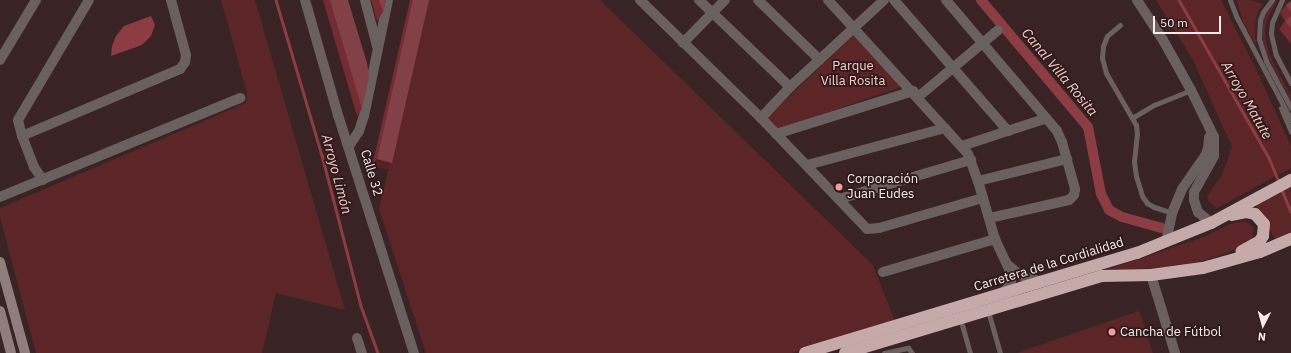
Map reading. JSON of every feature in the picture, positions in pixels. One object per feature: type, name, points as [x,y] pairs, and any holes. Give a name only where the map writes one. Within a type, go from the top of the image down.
[{"type":"highway","name":"Carretera de la Cordialidad","points":[[806,353],[1137,253],[1211,223],[1291,180]]},
{"type":"highway","points":[[1203,268],[1254,246],[1260,241],[1264,230],[1260,218],[1255,214],[1246,212],[1211,223]]},
{"type":"highway","name":"Carretera de la Cordialidad","points":[[845,353],[872,349],[960,318],[1101,276],[1151,275],[1203,268],[1238,259],[1291,239]]},
{"type":"street","points":[[0,60],[36,0]]},
{"type":"street","points":[[44,180],[34,167],[22,136],[18,120],[89,0]]},
{"type":"street","points":[[22,136],[180,69],[185,62],[186,55],[171,0]]},
{"type":"street","name":"Calle 32","points":[[305,0],[414,353]]},
{"type":"street","points":[[365,0],[378,48]]},
{"type":"street","points":[[349,146],[359,132],[364,116],[388,0]]},
{"type":"street","points":[[640,0],[761,118],[867,228],[873,229],[983,198]]},
{"type":"street","points":[[699,0],[790,87]]},
{"type":"street","points":[[683,43],[725,0]]},
{"type":"street","points":[[758,0],[820,60]]},
{"type":"street","points":[[828,0],[962,146],[972,160],[995,239],[1011,273],[1011,281],[1007,289],[1000,294]]},
{"type":"street","points":[[761,118],[790,87],[884,0]]},
{"type":"street","points":[[894,0],[952,69],[1008,131]]},
{"type":"street","points":[[946,0],[1057,131],[1067,158],[1075,189],[1074,195],[1069,200],[990,218]]},
{"type":"street","points":[[1137,0],[1163,40],[1191,90],[1214,137],[1214,156],[1198,181],[1194,192],[1194,200],[1198,212],[1211,223]]},
{"type":"street","points":[[776,134],[915,94],[952,69],[998,30]]},
{"type":"street","points":[[0,198],[240,98]]},
{"type":"street","points":[[962,146],[1047,118]]},
{"type":"street","points":[[1166,242],[1172,213],[1182,189],[1208,149],[1208,134],[1205,121]]},
{"type":"street","points":[[807,165],[945,128]]},
{"type":"street","points":[[978,181],[1067,158]]},
{"type":"street","points":[[839,199],[972,160]]},
{"type":"street","points":[[883,272],[995,239]]},
{"type":"street","points":[[0,262],[25,353]]},
{"type":"street","points":[[1008,265],[1020,275],[1042,281]]},
{"type":"street","points":[[1151,275],[1175,353]]},
{"type":"street","points":[[0,311],[11,353]]},
{"type":"street","points":[[357,338],[362,353]]},
{"type":"lane","points":[[1230,0],[1236,16],[1291,120]]},
{"type":"lane","points":[[1272,0],[1263,12],[1260,20],[1259,38],[1266,61],[1291,108]]},
{"type":"lane","points":[[1282,0],[1272,22],[1271,34],[1276,55],[1291,83]]},
{"type":"lane","points":[[1120,25],[1107,36],[1103,46],[1102,58],[1106,72],[1132,118],[1137,133],[1134,154],[1136,176],[1142,196],[1154,207],[1172,213]]},
{"type":"lane","points":[[1272,85],[1291,132]]},
{"type":"lane","points":[[1132,118],[1154,105],[1191,90]]},
{"type":"lane","points":[[988,310],[1000,353]]},
{"type":"lane","points":[[960,318],[970,353]]},
{"type":"lane","points":[[884,353],[908,348],[912,353]]},
{"type":"green space","points":[[221,0],[255,0],[345,310],[276,293],[262,353],[36,353],[0,217],[0,208],[246,103],[247,93]]},
{"type":"green space","points":[[428,0],[600,0],[873,265],[895,321],[792,353],[426,353],[379,209]]},
{"type":"green space","points":[[1156,0],[1221,0],[1255,67],[1291,146],[1291,168],[1217,208],[1209,202],[1207,196],[1222,175],[1232,147],[1193,60]]},
{"type":"green space","points":[[1236,0],[1250,0],[1263,4],[1258,12],[1255,23],[1257,47],[1244,24]]},
{"type":"green space","points":[[1277,0],[1267,20],[1265,33],[1271,58],[1291,96],[1291,102],[1269,59],[1263,42],[1263,20],[1267,10]]},
{"type":"green space","name":"Parque Villa Rosita","points":[[855,34],[901,87],[777,130],[766,118]]},
{"type":"green space","points":[[1291,187],[1291,234],[1276,241],[1256,205]]},
{"type":"green space","points":[[1245,221],[1252,226],[1254,231],[1252,239],[1236,249],[1213,258],[1193,264],[1158,268],[1106,270],[1201,238],[1230,224]]},
{"type":"green space","name":"Cancha de Fútbol","points":[[1139,311],[1153,353],[1017,353]]},
{"type":"shaded area","points":[[151,16],[155,25],[151,36],[142,45],[111,56],[112,46],[116,36],[124,26]]},
{"type":"building","points":[[330,0],[348,0],[367,63],[369,76],[362,109]]},
{"type":"building","points":[[379,0],[386,0],[383,12]]},
{"type":"building","points":[[413,0],[429,0],[392,163],[377,159]]},
{"type":"building","points":[[1291,1],[1291,12],[1286,5]]},
{"type":"building","points":[[1291,16],[1291,28],[1285,21]]},
{"type":"waterway","name":"Arroyo Limón","points":[[276,0],[322,155],[361,306],[378,353]]},
{"type":"waterway","name":"Canal Villa Rosita","points":[[981,0],[1088,127],[1101,194],[1109,210],[1122,217],[1162,228]]},
{"type":"waterway","name":"Arroyo Matute","points":[[1179,0],[1269,158],[1279,182]]},
{"type":"waterway","name":"Arroyo Matute","points":[[1281,188],[1291,212]]},
{"type":"place","name":"Corporación Juan Eudes","points":[[839,187]]},
{"type":"place","name":"Cancha de Fútbol","points":[[1112,332]]}]
